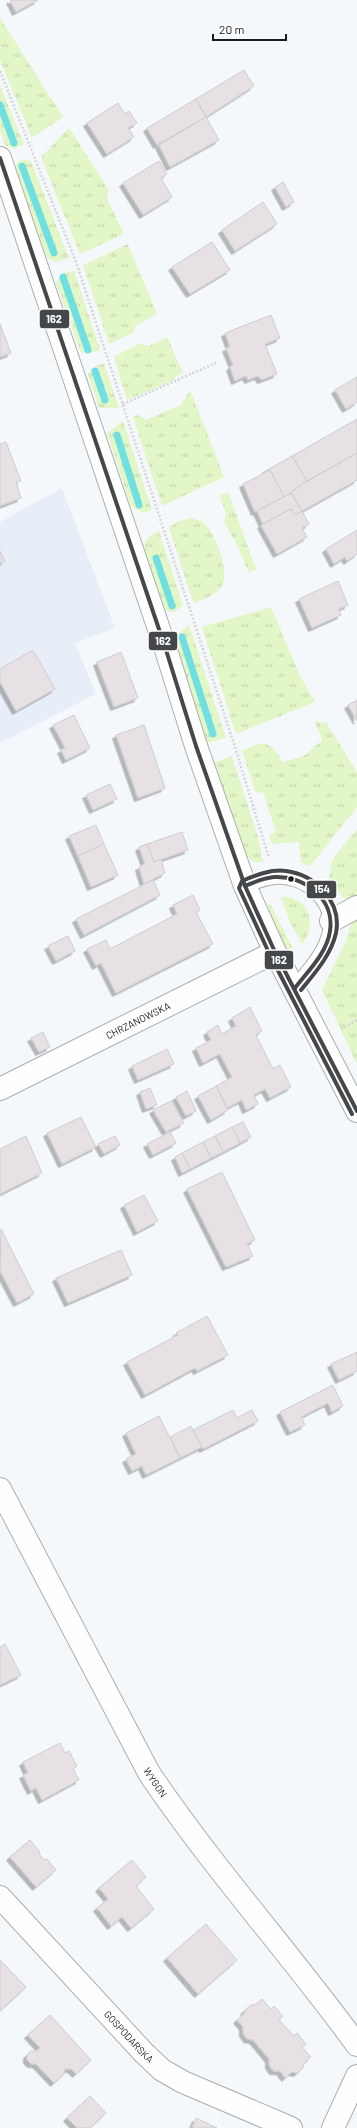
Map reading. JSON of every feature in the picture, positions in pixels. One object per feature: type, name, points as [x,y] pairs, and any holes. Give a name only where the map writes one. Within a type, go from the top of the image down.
[{"type":"street","points":[[0,158],[166,650],[196,746],[245,886],[276,952],[357,1111]]},
{"type":"street","points":[[332,921],[357,907]]},
{"type":"street","name":"CHRZANOWSKA","points":[[0,1089],[276,952]]},
{"type":"street","name":"WYGON","points":[[0,1489],[149,1772],[179,1816],[288,1953],[357,2045]]},
{"type":"street","name":"GOSPODARSKA","points":[[0,1898],[144,2053],[162,2070],[183,2082],[291,2128]]},
{"type":"street","points":[[333,2128],[357,2076]]},
{"type":"lane","points":[[245,886],[272,878],[291,878],[306,883],[316,891],[324,901],[332,921],[327,943],[295,988]]},
{"type":"path","points":[[0,72],[76,262],[246,782],[266,845],[272,878]]},
{"type":"path","points":[[123,404],[218,362]]},
{"type":"path","points":[[335,1032],[357,1020]]},
{"type":"shaded area","points":[[62,488],[115,628],[75,643],[96,694],[0,743],[0,522]]},
{"type":"green space","points":[[0,18],[63,117],[32,138],[0,60]]},
{"type":"green space","points":[[0,85],[24,144],[14,149],[5,145],[0,130]]},
{"type":"green space","points":[[69,128],[109,190],[107,198],[124,234],[80,254],[41,157]]},
{"type":"green space","points":[[23,159],[31,161],[69,258],[56,262],[47,258],[15,170],[17,163]]},
{"type":"green space","points":[[128,244],[157,314],[135,326],[134,332],[109,344],[83,265]]},
{"type":"green space","points":[[74,270],[100,350],[90,353],[81,353],[56,283],[60,275]]},
{"type":"green space","points":[[167,337],[183,373],[176,376],[174,380],[127,400],[114,357],[140,343],[148,347]]},
{"type":"green space","points":[[104,363],[119,408],[99,408],[88,374],[97,366]]},
{"type":"green space","points":[[191,392],[224,477],[162,506],[133,417],[138,415],[146,420],[181,405],[188,393]]},
{"type":"green space","points":[[123,421],[152,510],[144,513],[131,507],[107,433]]},
{"type":"green space","points":[[228,492],[256,569],[249,573],[235,541],[224,522],[226,514],[220,495]]},
{"type":"green space","points":[[192,518],[203,522],[210,530],[220,553],[224,571],[223,584],[221,587],[211,596],[195,603],[193,602],[169,528],[176,522]]},
{"type":"green space","points":[[159,531],[183,605],[173,612],[163,608],[143,545],[150,536]]},
{"type":"green space","points":[[271,607],[301,678],[315,702],[236,734],[202,627]]},
{"type":"green space","points":[[189,625],[226,738],[206,743],[173,638]]},
{"type":"green space","points":[[318,721],[323,724],[326,722],[357,772],[357,807],[310,866],[301,863],[299,842],[272,844],[269,835],[276,832],[263,792],[256,793],[242,751],[256,745],[266,744],[274,749],[283,762],[304,756],[322,740],[315,722]]},
{"type":"green space","points":[[232,756],[259,840],[263,862],[254,862],[245,855],[213,763]]},
{"type":"green space","points":[[357,829],[357,898],[349,901],[343,898],[329,879],[332,860]]},
{"type":"green space","points":[[281,897],[291,898],[298,901],[304,906],[308,913],[310,920],[309,928],[307,936],[302,944],[290,922]]},
{"type":"green space","points":[[270,903],[293,949],[287,949],[271,921],[269,914]]},
{"type":"green space","points":[[357,918],[357,1064],[322,990],[345,943],[351,924]]},
{"type":"building","points":[[10,0],[38,0],[16,12]]},
{"type":"building","points":[[244,70],[254,86],[206,117],[196,99]]},
{"type":"building","points":[[196,99],[206,117],[157,145],[147,128]]},
{"type":"building","points":[[118,103],[125,114],[129,111],[137,123],[128,128],[134,137],[107,154],[87,123]]},
{"type":"building","points":[[206,117],[219,140],[170,167],[159,145]]},
{"type":"building","points":[[159,161],[167,174],[161,178],[172,197],[143,215],[123,183]]},
{"type":"building","points":[[283,182],[294,202],[286,207],[275,187]]},
{"type":"building","points":[[263,202],[277,224],[235,251],[222,230]]},
{"type":"building","points":[[212,242],[230,270],[190,294],[172,267]]},
{"type":"building","points":[[271,315],[280,338],[265,344],[277,374],[261,380],[258,376],[248,380],[246,376],[235,381],[230,367],[233,365],[226,348],[230,347],[225,333]]},
{"type":"building","points":[[0,324],[11,353],[0,357]]},
{"type":"building","points":[[357,377],[357,402],[346,409],[335,390]]},
{"type":"building","points":[[357,419],[357,453],[307,481],[292,456]]},
{"type":"building","points":[[6,442],[21,481],[16,482],[21,498],[0,506],[0,444]]},
{"type":"building","points":[[357,453],[357,480],[302,511],[290,491]]},
{"type":"building","points":[[292,456],[307,481],[284,497],[270,470],[262,473]]},
{"type":"building","points":[[270,470],[284,497],[255,512],[243,484]]},
{"type":"building","points":[[291,493],[302,511],[295,515],[291,509],[263,524],[257,511]]},
{"type":"building","points":[[291,509],[295,515],[302,511],[309,524],[302,528],[307,537],[277,554],[261,525]]},
{"type":"building","points":[[357,530],[357,554],[347,561],[345,557],[334,564],[326,549]]},
{"type":"building","points":[[0,551],[5,561],[0,564]]},
{"type":"building","points":[[338,581],[348,605],[339,609],[341,615],[312,628],[299,599]]},
{"type":"building","points":[[33,650],[55,689],[16,711],[0,682],[0,669]]},
{"type":"building","points":[[121,652],[138,698],[114,707],[97,662]]},
{"type":"building","points":[[357,700],[357,721],[348,705]]},
{"type":"building","points":[[74,715],[90,748],[66,760],[61,750],[65,748],[53,725]]},
{"type":"building","points":[[144,725],[165,788],[138,798],[116,735]]},
{"type":"building","points":[[110,784],[117,799],[93,810],[86,795]]},
{"type":"building","points":[[96,825],[104,844],[78,856],[69,836]]},
{"type":"building","points":[[182,832],[188,850],[154,862],[147,844]]},
{"type":"building","points":[[104,844],[118,875],[91,887],[78,856]]},
{"type":"building","points":[[147,844],[154,862],[161,859],[165,873],[144,884],[139,867],[145,864],[139,847]]},
{"type":"building","points":[[153,880],[160,895],[84,935],[76,919]]},
{"type":"building","points":[[193,895],[200,910],[196,912],[213,944],[116,993],[101,963],[96,966],[87,949],[106,940],[110,949],[177,914],[173,905]]},
{"type":"building","points":[[68,936],[75,951],[56,961],[48,946]]},
{"type":"building","points":[[250,1007],[262,1031],[256,1035],[273,1069],[280,1065],[291,1087],[270,1098],[265,1089],[254,1095],[258,1104],[246,1110],[242,1100],[227,1108],[216,1086],[232,1077],[220,1054],[203,1063],[196,1048],[211,1040],[207,1032],[218,1025],[222,1034],[236,1026],[232,1018]]},
{"type":"building","points":[[43,1032],[50,1047],[39,1052],[31,1038]]},
{"type":"building","points":[[167,1049],[174,1064],[138,1080],[132,1066]]},
{"type":"building","points":[[216,1086],[228,1110],[211,1120],[198,1096]]},
{"type":"building","points":[[150,1088],[157,1105],[146,1109],[140,1092]]},
{"type":"building","points":[[187,1091],[196,1111],[186,1116],[176,1097]]},
{"type":"building","points":[[171,1101],[184,1123],[166,1132],[153,1110]]},
{"type":"building","points":[[81,1117],[96,1147],[62,1164],[47,1133]]},
{"type":"building","points":[[243,1122],[251,1137],[240,1143],[232,1127]]},
{"type":"building","points":[[232,1127],[240,1143],[223,1152],[215,1136]]},
{"type":"building","points":[[170,1132],[176,1143],[153,1155],[147,1144]]},
{"type":"building","points":[[26,1136],[42,1173],[0,1194],[0,1149]]},
{"type":"building","points":[[115,1136],[120,1145],[104,1154],[98,1144]]},
{"type":"building","points":[[215,1136],[223,1152],[211,1158],[203,1142]]},
{"type":"building","points":[[203,1142],[211,1158],[190,1169],[182,1153]]},
{"type":"building","points":[[182,1153],[190,1169],[182,1173],[175,1157]]},
{"type":"building","points":[[222,1172],[255,1240],[247,1244],[253,1256],[226,1267],[187,1189]]},
{"type":"building","points":[[144,1195],[158,1221],[137,1232],[124,1205]]},
{"type":"building","points":[[1,1229],[34,1294],[17,1303],[0,1271]]},
{"type":"building","points":[[121,1250],[132,1275],[68,1303],[56,1278]]},
{"type":"building","points":[[207,1316],[228,1355],[197,1371],[195,1368],[145,1395],[127,1362],[178,1335],[176,1333]]},
{"type":"building","points":[[357,1352],[357,1371],[339,1380],[331,1364]]},
{"type":"building","points":[[333,1385],[343,1406],[332,1412],[328,1403],[301,1417],[305,1425],[290,1432],[280,1412]]},
{"type":"building","points":[[233,1410],[237,1418],[252,1410],[258,1421],[203,1449],[193,1430]]},
{"type":"building","points":[[159,1416],[180,1458],[146,1475],[142,1466],[132,1471],[126,1459],[136,1454],[126,1433]]},
{"type":"building","points":[[191,1426],[202,1447],[180,1458],[170,1437]]},
{"type":"building","points":[[5,1644],[21,1675],[0,1685],[0,1647]]},
{"type":"building","points":[[60,1743],[65,1753],[69,1751],[77,1766],[73,1769],[79,1780],[42,1800],[36,1788],[31,1791],[23,1775],[28,1773],[23,1762]]},
{"type":"building","points":[[30,1840],[40,1852],[38,1853],[45,1860],[47,1859],[56,1870],[36,1887],[10,1857]]},
{"type":"building","points":[[132,1860],[146,1877],[136,1886],[154,1909],[131,1928],[122,1917],[111,1926],[97,1908],[108,1899],[99,1888]]},
{"type":"building","points":[[206,1924],[237,1960],[198,1994],[167,1958]]},
{"type":"building","points":[[0,1960],[26,1987],[0,2011]]},
{"type":"building","points":[[262,1999],[271,2009],[274,2006],[283,2016],[279,2020],[294,2036],[297,2033],[306,2044],[302,2047],[311,2057],[304,2063],[303,2068],[297,2073],[292,2072],[285,2078],[280,2071],[273,2071],[269,2065],[269,2059],[253,2040],[247,2039],[243,2033],[243,2027],[237,2020],[244,2014],[245,2010],[251,2005],[255,2005]]},
{"type":"building","points":[[50,2015],[91,2060],[76,2074],[71,2069],[65,2069],[64,2074],[54,2083],[36,2064],[31,2064],[27,2060],[27,2055],[31,2051],[36,2051],[40,2048],[28,2035]]},
{"type":"building","points":[[90,2096],[106,2113],[90,2128],[77,2128],[67,2118]]},
{"type":"building","points":[[196,2118],[217,2128],[192,2128]]},
{"type":"waterway","points":[[0,105],[14,143]]},
{"type":"waterway","points":[[22,166],[54,253]]},
{"type":"waterway","points":[[63,277],[88,350]]},
{"type":"waterway","points":[[95,371],[105,400]]},
{"type":"waterway","points":[[117,435],[139,505]]},
{"type":"waterway","points":[[156,558],[172,606]]},
{"type":"waterway","points":[[182,637],[213,734]]},
{"type":"transit line","name":"162","points":[[0,158],[166,650],[196,746],[245,886],[275,952],[357,1111]]},
{"type":"transit line","name":"154","points":[[301,990],[322,963],[334,941],[337,922],[331,901],[317,884],[307,878],[286,871],[269,872],[242,881],[239,888],[270,955],[352,1114]]},
{"type":"transit line","name":"162","points":[[245,886],[263,879],[274,877],[285,877],[296,880],[315,891],[328,909],[330,931],[325,947],[295,988]]}]
